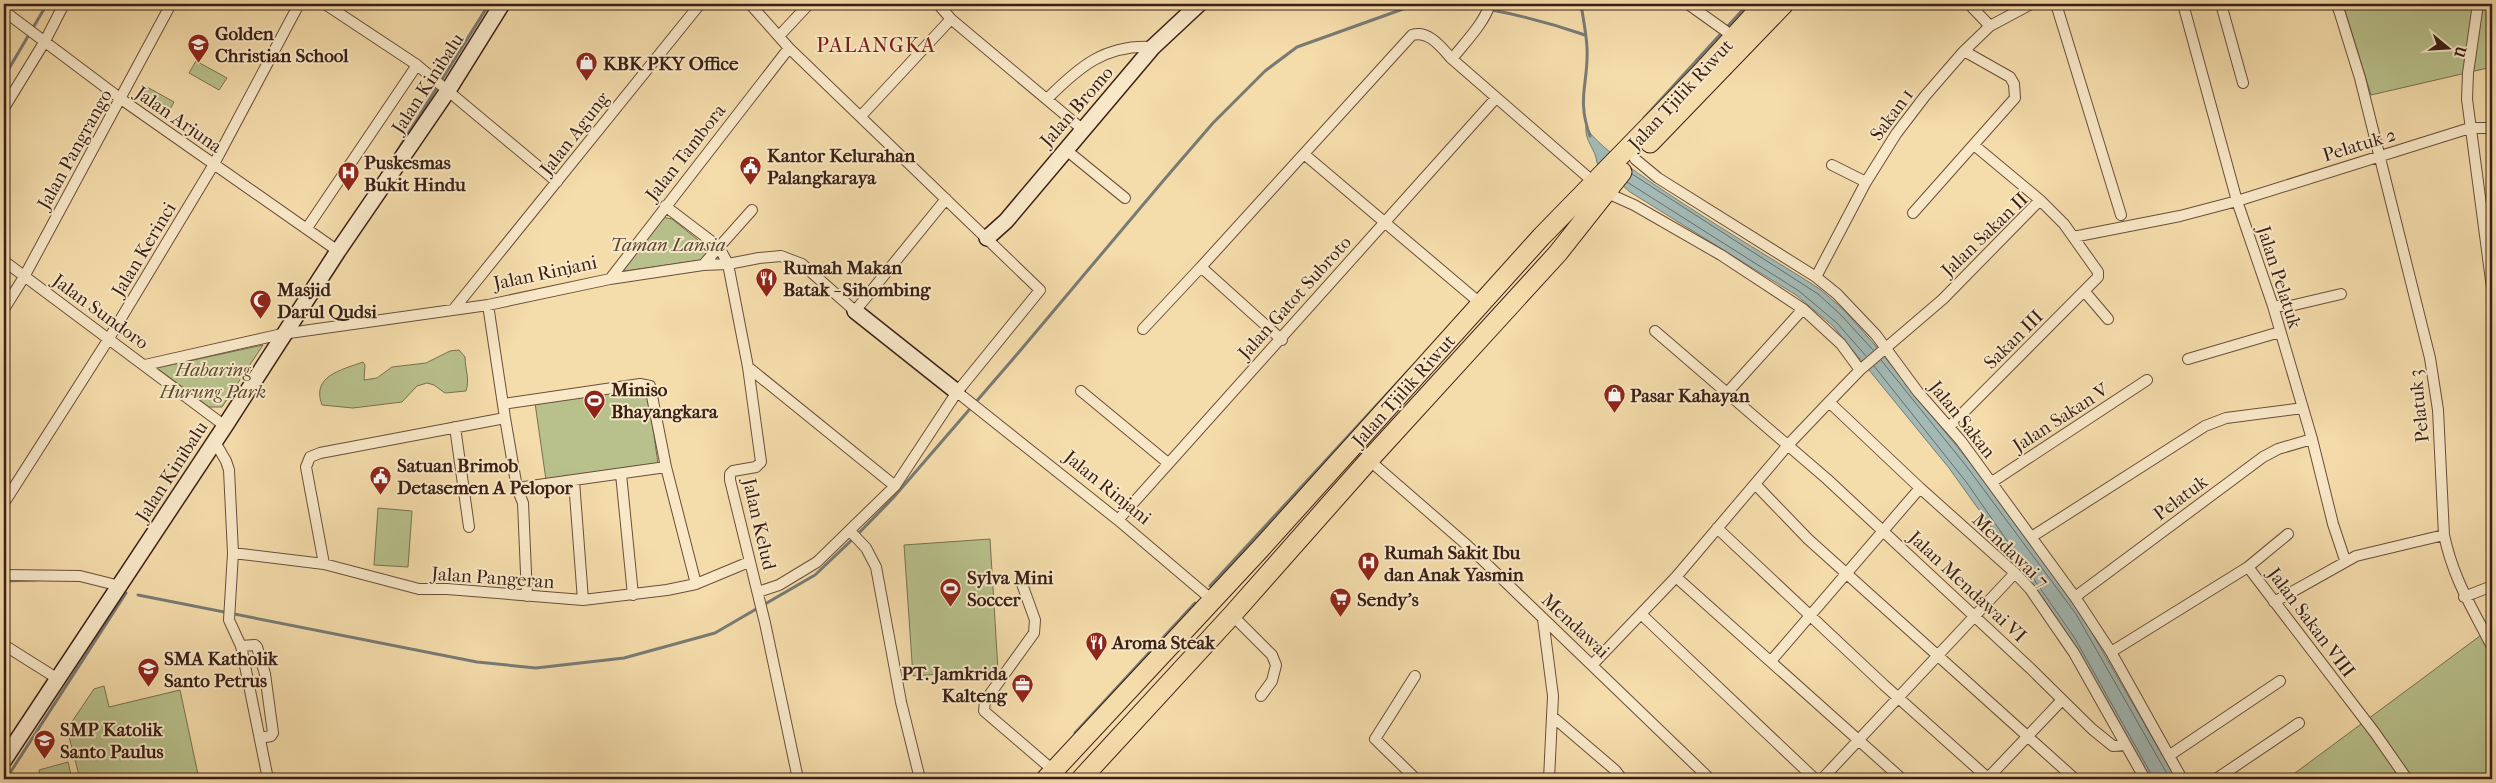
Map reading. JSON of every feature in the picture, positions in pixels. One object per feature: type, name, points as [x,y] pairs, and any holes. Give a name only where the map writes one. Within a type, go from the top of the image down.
[{"type":"highway","name":"Jalan Tjilik Riwut","points":[[1705,78],[1734,37],[1764,4]]},
{"type":"highway","name":"Jalan Tjilik Riwut","points":[[1050,775],[1211,599],[1262,547],[1540,237],[1615,173],[1705,78],[1784,4]]},
{"type":"highway","name":"Jalan Tjilik Riwut","points":[[1081,779],[1232,616],[1369,460],[1558,253],[1615,173]]},
{"type":"highway","points":[[1097,724],[1116,742]]},
{"type":"street","points":[[4,108],[45,41],[64,4]]},
{"type":"street","name":"Jalan Pangrango","points":[[4,309],[24,277],[171,4]]},
{"type":"street","name":"Jalan Kerinci","points":[[4,504],[108,340],[214,164],[298,4]]},
{"type":"street","points":[[325,4],[417,64],[557,182]]},
{"type":"street","name":"Jalan Kinibalu","points":[[4,760],[225,426],[282,334],[449,90],[502,4]]},
{"type":"street","name":"Jalan Agung","points":[[453,310],[700,4]]},
{"type":"street","points":[[750,4],[789,48],[1040,290],[895,486],[855,536],[798,575],[758,592]]},
{"type":"street","points":[[779,36],[810,4]]},
{"type":"street","points":[[938,4],[951,19],[1082,129]]},
{"type":"street","name":"Jalan Bromo","points":[[987,238],[1006,221],[1065,149],[1153,48],[1199,4]]},
{"type":"street","points":[[1688,4],[1734,37]]},
{"type":"street","points":[[1969,4],[1990,26]]},
{"type":"street","name":"Sakan 1","points":[[1816,277],[1866,182],[1896,134],[1964,50],[1990,26],[2031,4]]},
{"type":"street","points":[[2056,4],[2121,215]]},
{"type":"street","name":"Jalan Pelatuk","points":[[2183,4],[2237,201],[2273,306],[2312,439],[2333,524],[2345,560]]},
{"type":"street","points":[[2221,4],[2244,82]]},
{"type":"street","name":"Pelatuk 3","points":[[2337,4],[2360,78],[2430,358],[2438,410],[2444,535],[2451,566],[2464,597],[2492,647]]},
{"type":"street","points":[[2478,4],[2468,80],[2470,128],[2492,288]]},
{"type":"street","points":[[1452,59],[1488,9]]},
{"type":"street","name":"Jalan Arjuna","points":[[4,11],[121,99],[338,251]]},
{"type":"street","points":[[861,116],[951,19]]},
{"type":"street","name":"Jalan Sakan","points":[[1304,154],[1412,35],[1421,34],[1430,37],[1496,98],[1615,173],[1658,178],[1816,277],[1855,312],[1883,350],[1949,427],[2032,536],[2111,652],[2182,779]]},
{"type":"street","points":[[1047,99],[1071,75],[1087,63],[1132,46],[1153,48]]},
{"type":"street","name":"Jalan Tambora","points":[[610,279],[789,48]]},
{"type":"street","points":[[1913,212],[2012,104],[2016,91],[2010,77],[1964,50]]},
{"type":"street","points":[[307,228],[417,64]]},
{"type":"street","name":"Jalan Gatot Subroto","points":[[1118,520],[1221,403],[1282,340],[1314,301],[1387,222],[1496,98]]},
{"type":"street","name":"Pelatuk 2","points":[[2073,237],[2180,216],[2237,201],[2470,128],[2492,128]]},
{"type":"street","points":[[1974,145],[2040,200]]},
{"type":"street","points":[[1065,149],[1125,198]]},
{"type":"street","points":[[1144,329],[1304,154],[1387,222],[1480,303]]},
{"type":"street","points":[[1832,165],[1866,182]]},
{"type":"street","points":[[1615,173],[1634,205],[1721,255],[1803,309],[1863,367]]},
{"type":"street","points":[[855,311],[946,199]]},
{"type":"street","name":"Jalan Sakan II","points":[[1593,664],[1676,577],[1788,446],[1829,402],[1863,367],[1943,299],[2040,200],[2064,224],[2098,274]]},
{"type":"street","points":[[665,206],[719,247],[728,264],[748,367],[895,486]]},
{"type":"street","points":[[703,266],[752,210]]},
{"type":"street","name":"Jalan Rinjani","points":[[145,365],[282,334],[488,305],[610,279],[728,264],[759,258],[789,258],[806,267],[855,311],[1118,520],[1211,599]]},
{"type":"street","name":"Jalan Sundoro","points":[[4,261],[225,426]]},
{"type":"street","points":[[1200,267],[1282,340]]},
{"type":"street","name":"Sakan III","points":[[1949,427],[2096,281],[2098,274]]},
{"type":"street","points":[[2085,292],[2108,318]]},
{"type":"street","points":[[2273,306],[2290,306],[2341,294]]},
{"type":"street","points":[[488,305],[504,418],[517,488],[523,503],[527,596]]},
{"type":"street","points":[[1726,394],[1803,309]]},
{"type":"street","name":"Jalan Mendawai VI","points":[[1655,331],[1883,531],[2110,743],[2118,747],[2125,745]]},
{"type":"street","points":[[2188,360],[2280,332]]},
{"type":"street","name":"Jalan Kelud","points":[[748,367],[761,462],[756,467],[733,471],[730,474],[730,480],[764,618],[798,779]]},
{"type":"street","name":"Jalan Sakan V","points":[[1992,482],[2148,380]]},
{"type":"street","points":[[503,404],[645,384],[652,390],[666,467],[696,584]]},
{"type":"street","points":[[1081,390],[1168,463]]},
{"type":"street","name":"Mendawai 7","points":[[1829,402],[1920,488],[2015,573],[2062,634],[2145,779]]},
{"type":"street","points":[[2032,536],[2205,426],[2226,418],[2303,408]]},
{"type":"street","points":[[324,564],[306,466],[310,457],[320,453],[504,418]]},
{"type":"street","points":[[455,427],[469,527]]},
{"type":"street","name":"Pelatuk","points":[[2075,597],[2263,457],[2278,449],[2312,439]]},
{"type":"street","points":[[214,442],[226,460],[228,470],[233,553],[229,620],[241,646],[268,779]]},
{"type":"street","name":"Mendawai","points":[[1369,460],[1468,546],[1543,619],[1593,664],[1710,779]]},
{"type":"street","points":[[517,488],[666,467]]},
{"type":"street","points":[[621,474],[633,595]]},
{"type":"street","points":[[574,481],[582,600]]},
{"type":"street","points":[[1755,484],[1808,539],[2075,779]]},
{"type":"street","points":[[1771,661],[1920,488]]},
{"type":"street","points":[[1717,528],[1898,698],[1988,779],[2062,700]]},
{"type":"street","points":[[2248,567],[2288,534]]},
{"type":"street","points":[[2274,602],[2345,560],[2394,546],[2444,535]]},
{"type":"street","points":[[855,536],[876,567],[902,711],[920,779]]},
{"type":"street","name":"Jalan Pangeran","points":[[233,553],[324,564],[419,590],[447,589],[582,600],[633,595],[696,584],[749,562]]},
{"type":"street","name":"Jalan Sakan VIII","points":[[2111,652],[2248,567],[2375,733],[2407,779]]},
{"type":"street","points":[[1822,779],[2015,573]]},
{"type":"street","points":[[4,574],[80,576],[120,586]]},
{"type":"street","points":[[1676,577],[1902,779]]},
{"type":"street","points":[[1022,584],[1036,620],[1034,633],[985,702],[984,711],[1050,775]]},
{"type":"street","points":[[2464,597],[2492,586]]},
{"type":"street","points":[[1641,614],[1815,779]]},
{"type":"street","points":[[1232,616],[1272,655],[1276,665],[1272,681],[1261,696]]},
{"type":"street","points":[[1543,619],[1553,696],[1549,779]]},
{"type":"street","points":[[4,645],[58,679]]},
{"type":"street","points":[[241,646],[255,645],[257,647],[264,674],[274,733],[271,736],[260,738]]},
{"type":"street","points":[[1415,676],[1375,739],[1416,779]]},
{"type":"street","points":[[2170,755],[2280,681]]},
{"type":"street","points":[[1553,717],[1615,770],[1622,779]]},
{"type":"street","points":[[2216,779],[2299,723]]},
{"type":"green space","points":[[2343,4],[2492,4],[2492,67],[2371,95]]},
{"type":"green space","points":[[196,61],[227,78],[219,90],[189,73]]},
{"type":"green space","points":[[147,87],[174,102],[166,117],[139,101]]},
{"type":"green space","name":"Taman Lansia","points":[[662,217],[672,219],[708,248],[708,253],[702,260],[625,271],[624,266]]},
{"type":"green space","name":"Habaring Hurung Park","points":[[263,345],[222,407],[209,407],[157,368]]},
{"type":"green space","points":[[459,350],[465,357],[466,391],[445,393],[434,385],[427,383],[417,386],[402,402],[353,408],[322,405],[321,387],[324,381],[337,371],[363,362],[365,365],[364,380],[377,378],[392,367],[426,363],[450,351]]},
{"type":"green space","name":"Miniso Bhayangkara","points":[[647,386],[658,464],[546,480],[535,403]]},
{"type":"green space","points":[[378,508],[412,511],[408,567],[374,565]]},
{"type":"green space","name":"Sylva Mini Soccer","points":[[990,539],[998,670],[913,676],[904,545]]},
{"type":"green space","points":[[2492,627],[2492,779],[2287,779]]},
{"type":"green space","points":[[104,686],[109,707],[180,690],[199,779],[80,779],[67,729],[94,689]]},
{"type":"green space","points":[[68,762],[72,779],[41,779],[39,770]]},
{"type":"water","points":[[1586,126],[1598,141],[1655,185],[1821,290],[1844,310],[1875,345],[1971,464],[2080,612],[2176,779],[2150,779],[2070,639],[2022,570],[1949,468],[1833,326],[1796,295],[1630,192],[1597,163],[1595,153],[1588,141]]},
{"type":"waterway","points":[[4,77],[47,4]]},
{"type":"waterway","points":[[396,153],[489,4]]},
{"type":"waterway","points":[[138,595],[477,662],[536,668],[624,658],[715,633],[815,575],[857,535],[893,498],[1213,123],[1265,71],[1297,47],[1417,4],[1438,4]]},
{"type":"waterway","points":[[1451,4],[1519,16],[1585,35]]},
{"type":"waterway","points":[[1581,4],[1587,47],[1583,100],[1590,136]]},
{"type":"waterway","points":[[1644,118],[1748,4]]},
{"type":"waterway","points":[[1210,586],[1410,369]]},
{"type":"waterway","points":[[200,451],[240,389]]},
{"type":"waterway","points":[[4,581],[36,580]]},
{"type":"waterway","points":[[6,779],[126,593]]},
{"type":"waterway","points":[[1075,733],[1195,603]]},
{"type":"waterway","points":[[1033,779],[1037,775]]},
{"type":"place","name":"Golden Christian School","points":[[199,63]]},
{"type":"place","name":"KBK PKY Office","points":[[587,82]]},
{"type":"place","name":"Kantor Kelurahan Palangkaraya","points":[[751,185]]},
{"type":"place","name":"Puskesmas Bukit Hindu","points":[[348,192]]},
{"type":"place","name":"Rumah Makan Batak - Sihombing","points":[[767,297]]},
{"type":"place","name":"Masjid Darul Qudsi","points":[[261,319]]},
{"type":"place","name":"Pasar Kahayan","points":[[1614,414]]},
{"type":"place","name":"Miniso Bhayangkara","points":[[595,419]]},
{"type":"place","name":"Satuan Brimob Detasemen A Pelopor","points":[[381,495]]},
{"type":"place","name":"Rumah Sakit Ibu dan Anak Yasmin","points":[[1368,582]]},
{"type":"place","name":"Sylva Mini Soccer","points":[[951,607]]},
{"type":"place","name":"Sendy's","points":[[1341,618]]},
{"type":"place","name":"Aroma Steak","points":[[1096,661]]},
{"type":"place","name":"SMA Katholik Santo Petrus","points":[[148,688]]},
{"type":"place","name":"PT. Jamkrida Kalteng","points":[[1023,703]]},
{"type":"place","name":"SMP Katolik Santo Paulus","points":[[44,759]]},
{"type":"district","name":"PALANGKA","points":[[876,45]]}]
